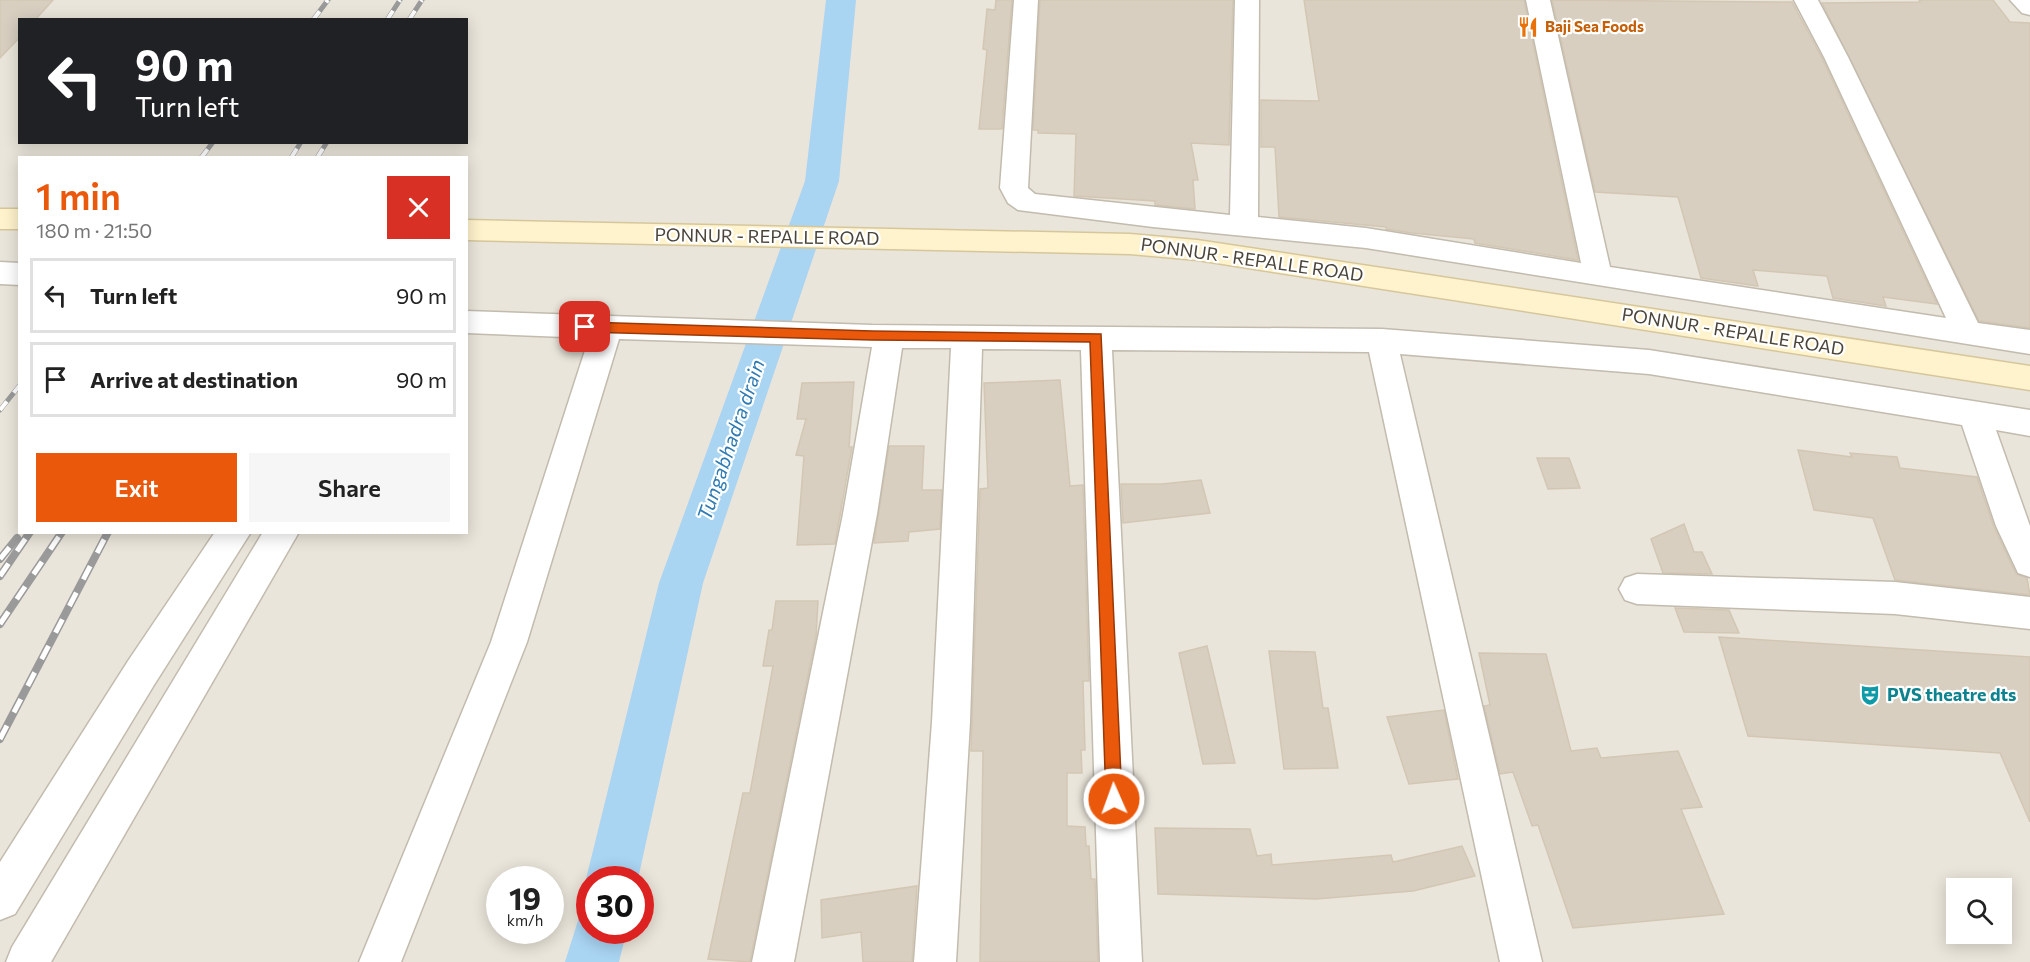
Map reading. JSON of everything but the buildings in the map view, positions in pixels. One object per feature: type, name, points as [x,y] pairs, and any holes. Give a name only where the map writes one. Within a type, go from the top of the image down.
[{"type":"main road","points":[[0,219],[18,219]]},
{"type":"main road","name":"PONNUR - REPALLE ROAD","points":[[468,230],[1130,244],[1197,250],[2030,378]]},
{"type":"street","points":[[1026,0],[1014,188],[1018,196],[1028,203],[1366,238],[2030,342]]},
{"type":"street","points":[[1244,225],[1247,0]]},
{"type":"street","points":[[1538,0],[1598,276]]},
{"type":"street","points":[[1806,0],[1836,57],[1968,333]]},
{"type":"street","points":[[2022,0],[2030,8]]},
{"type":"street","points":[[0,273],[18,274]]},
{"type":"street","points":[[468,322],[881,336],[1382,341],[1648,362],[2030,423]]},
{"type":"street","points":[[380,962],[508,642],[607,328]]},
{"type":"street","points":[[773,962],[860,514],[881,336]]},
{"type":"street","points":[[935,962],[951,722],[967,336]]},
{"type":"street","points":[[1096,338],[1121,962]]},
{"type":"street","points":[[1382,341],[1521,962]]},
{"type":"street","points":[[1974,414],[2013,526],[2030,562]]},
{"type":"street","points":[[0,899],[141,673],[233,534]]},
{"type":"street","points":[[27,962],[281,534]]},
{"type":"street","points":[[1637,589],[1895,598],[2030,613]]},
{"type":"street","points":[[49,819],[106,829]]},
{"type":"shaded area","points":[[0,0],[2030,0],[2030,962],[0,962]]},
{"type":"waterway","name":"Tungabhadra drain","points":[[615,866],[681,583],[822,181],[841,0]]},
{"type":"waterway","name":"Tungabhadra drain","points":[[592,962],[596,944]]},
{"type":"railway","points":[[314,18],[328,0]]},
{"type":"railway","points":[[388,18],[400,0]]},
{"type":"railway","points":[[410,18],[422,0]]},
{"type":"railway","points":[[202,156],[212,144]]},
{"type":"railway","points":[[292,156],[300,144]]},
{"type":"railway","points":[[318,156],[326,144]]},
{"type":"railway","points":[[0,410],[18,388]]},
{"type":"railway","points":[[0,576],[29,534]]},
{"type":"railway","points":[[0,624],[61,534]]},
{"type":"railway","points":[[0,739],[107,534]]},
{"type":"railway","points":[[0,559],[17,538]]},
{"type":"place","name":"Baji Sea Foods","points":[[1528,27]]},
{"type":"place","name":"PVS theatre dts","points":[[1870,695]]},
{"type":"route","points":[[585,327],[872,336],[1096,338],[1114,799]]}]
